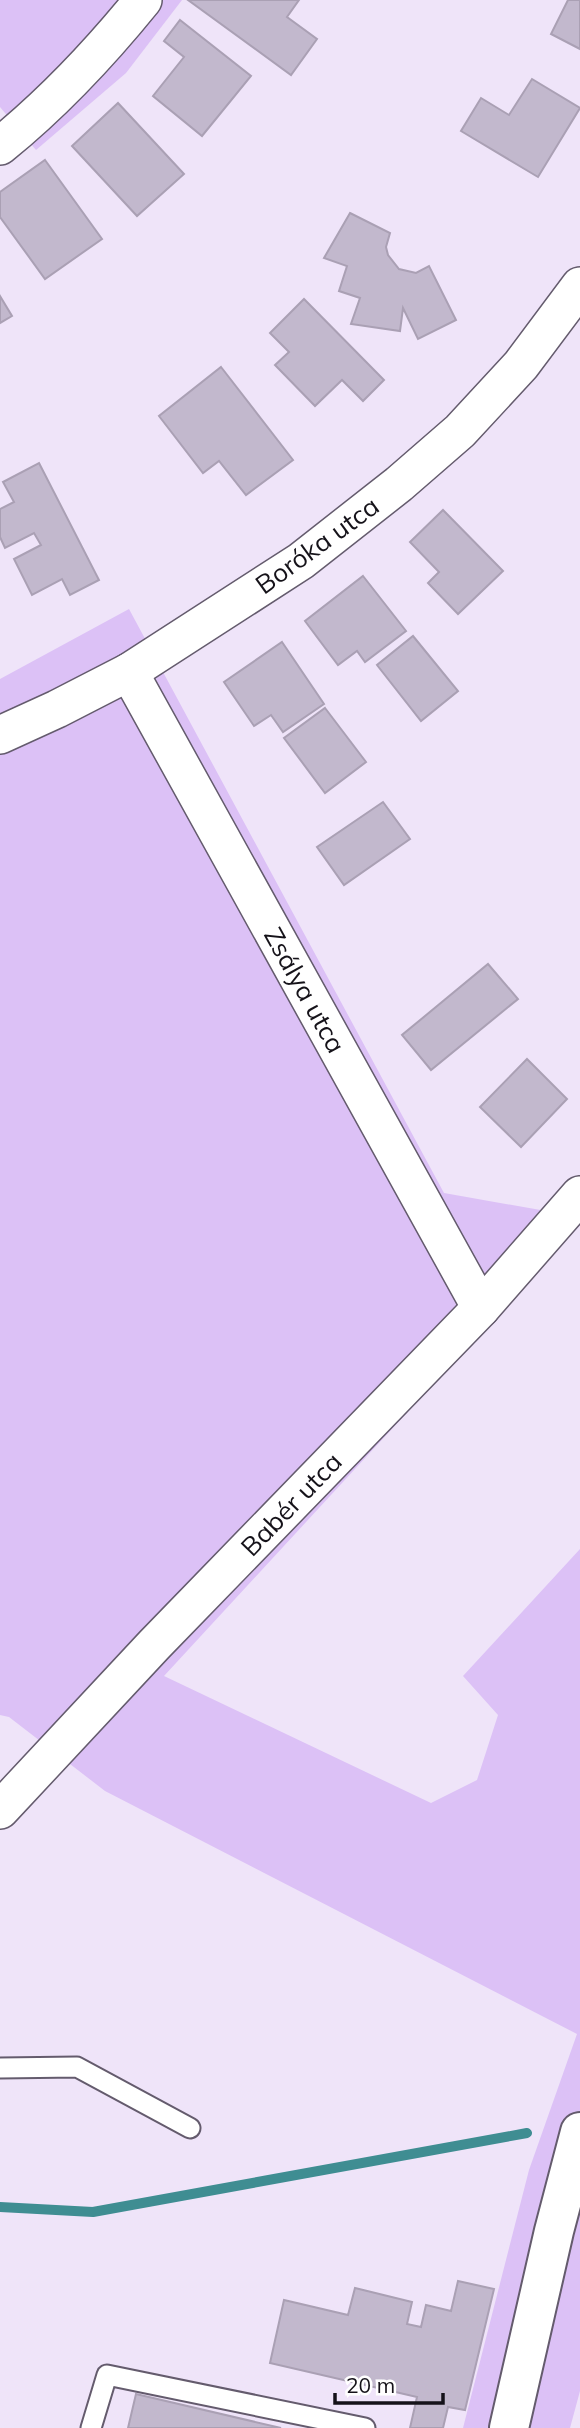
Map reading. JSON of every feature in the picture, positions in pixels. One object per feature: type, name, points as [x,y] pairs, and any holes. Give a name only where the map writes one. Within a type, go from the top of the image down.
[{"type":"main road","points":[[509,2428],[554,2231],[580,2133]]},
{"type":"street","points":[[0,146],[32,121],[94,58],[143,0]]},
{"type":"street","name":"Boróka utca","points":[[0,734],[129,673],[301,561],[399,484],[460,431],[521,365],[580,286]]},
{"type":"street","name":"Zsálya utca","points":[[129,673],[481,1308]]},
{"type":"street","name":"Babér utca","points":[[0,1810],[154,1645],[481,1308],[580,1195]]},
{"type":"lane","points":[[0,2068],[77,2067],[190,2128]]},
{"type":"lane","points":[[91,2428],[107,2375],[365,2428]]},
{"type":"shaded area","points":[[0,0],[182,0],[126,73],[36,150],[0,107]]},
{"type":"shaded area","points":[[129,609],[444,1193],[580,1217],[580,1225],[164,1676],[431,1803],[477,1780],[498,1715],[463,1676],[580,1549],[580,2391],[570,2428],[463,2428],[529,2170],[577,2034],[105,1791],[9,1717],[0,1715],[0,679]]},
{"type":"building","points":[[188,0],[299,0],[287,17],[317,39],[291,75]]},
{"type":"building","points":[[568,0],[580,0],[580,49],[551,34]]},
{"type":"building","points":[[180,20],[251,76],[202,136],[153,96],[184,57],[164,41]]},
{"type":"building","points":[[532,79],[580,108],[538,177],[461,131],[481,98],[509,115]]},
{"type":"building","points":[[118,103],[184,174],[137,216],[72,146]]},
{"type":"building","points":[[45,160],[102,239],[45,279],[0,217],[0,192]]},
{"type":"building","points":[[350,213],[390,233],[386,247],[388,255],[399,269],[416,273],[429,266],[456,320],[418,339],[403,308],[400,331],[351,324],[360,298],[339,291],[347,266],[324,258]]},
{"type":"building","points":[[0,296],[12,316],[0,323]]},
{"type":"building","points":[[304,299],[384,380],[363,401],[342,380],[315,406],[275,365],[289,352],[270,333]]},
{"type":"building","points":[[221,367],[293,460],[246,495],[219,461],[203,473],[159,416]]},
{"type":"building","points":[[39,463],[99,580],[70,595],[62,579],[32,595],[14,559],[41,545],[34,533],[5,548],[0,537],[0,509],[14,502],[3,482]]},
{"type":"building","points":[[443,510],[503,571],[458,614],[428,583],[439,572],[410,542]]},
{"type":"building","points":[[363,576],[406,631],[365,662],[357,651],[338,665],[305,621]]},
{"type":"building","points":[[413,636],[458,691],[421,721],[377,665]]},
{"type":"building","points":[[282,642],[324,704],[283,732],[271,715],[254,726],[224,682]]},
{"type":"building","points":[[325,708],[366,762],[325,793],[284,738]]},
{"type":"building","points":[[383,802],[410,839],[344,885],[317,847]]},
{"type":"building","points":[[488,964],[518,999],[431,1070],[402,1035]]},
{"type":"building","points":[[527,1059],[567,1099],[521,1147],[480,1107]]},
{"type":"building","points":[[458,2281],[494,2289],[465,2410],[448,2407],[443,2428],[410,2428],[417,2397],[270,2363],[284,2300],[348,2315],[355,2288],[412,2302],[407,2324],[421,2327],[426,2305],[451,2311]]},
{"type":"building","points":[[136,2394],[281,2428],[128,2428]]},
{"type":"waterway","points":[[0,2207],[93,2212],[527,2133]]}]
